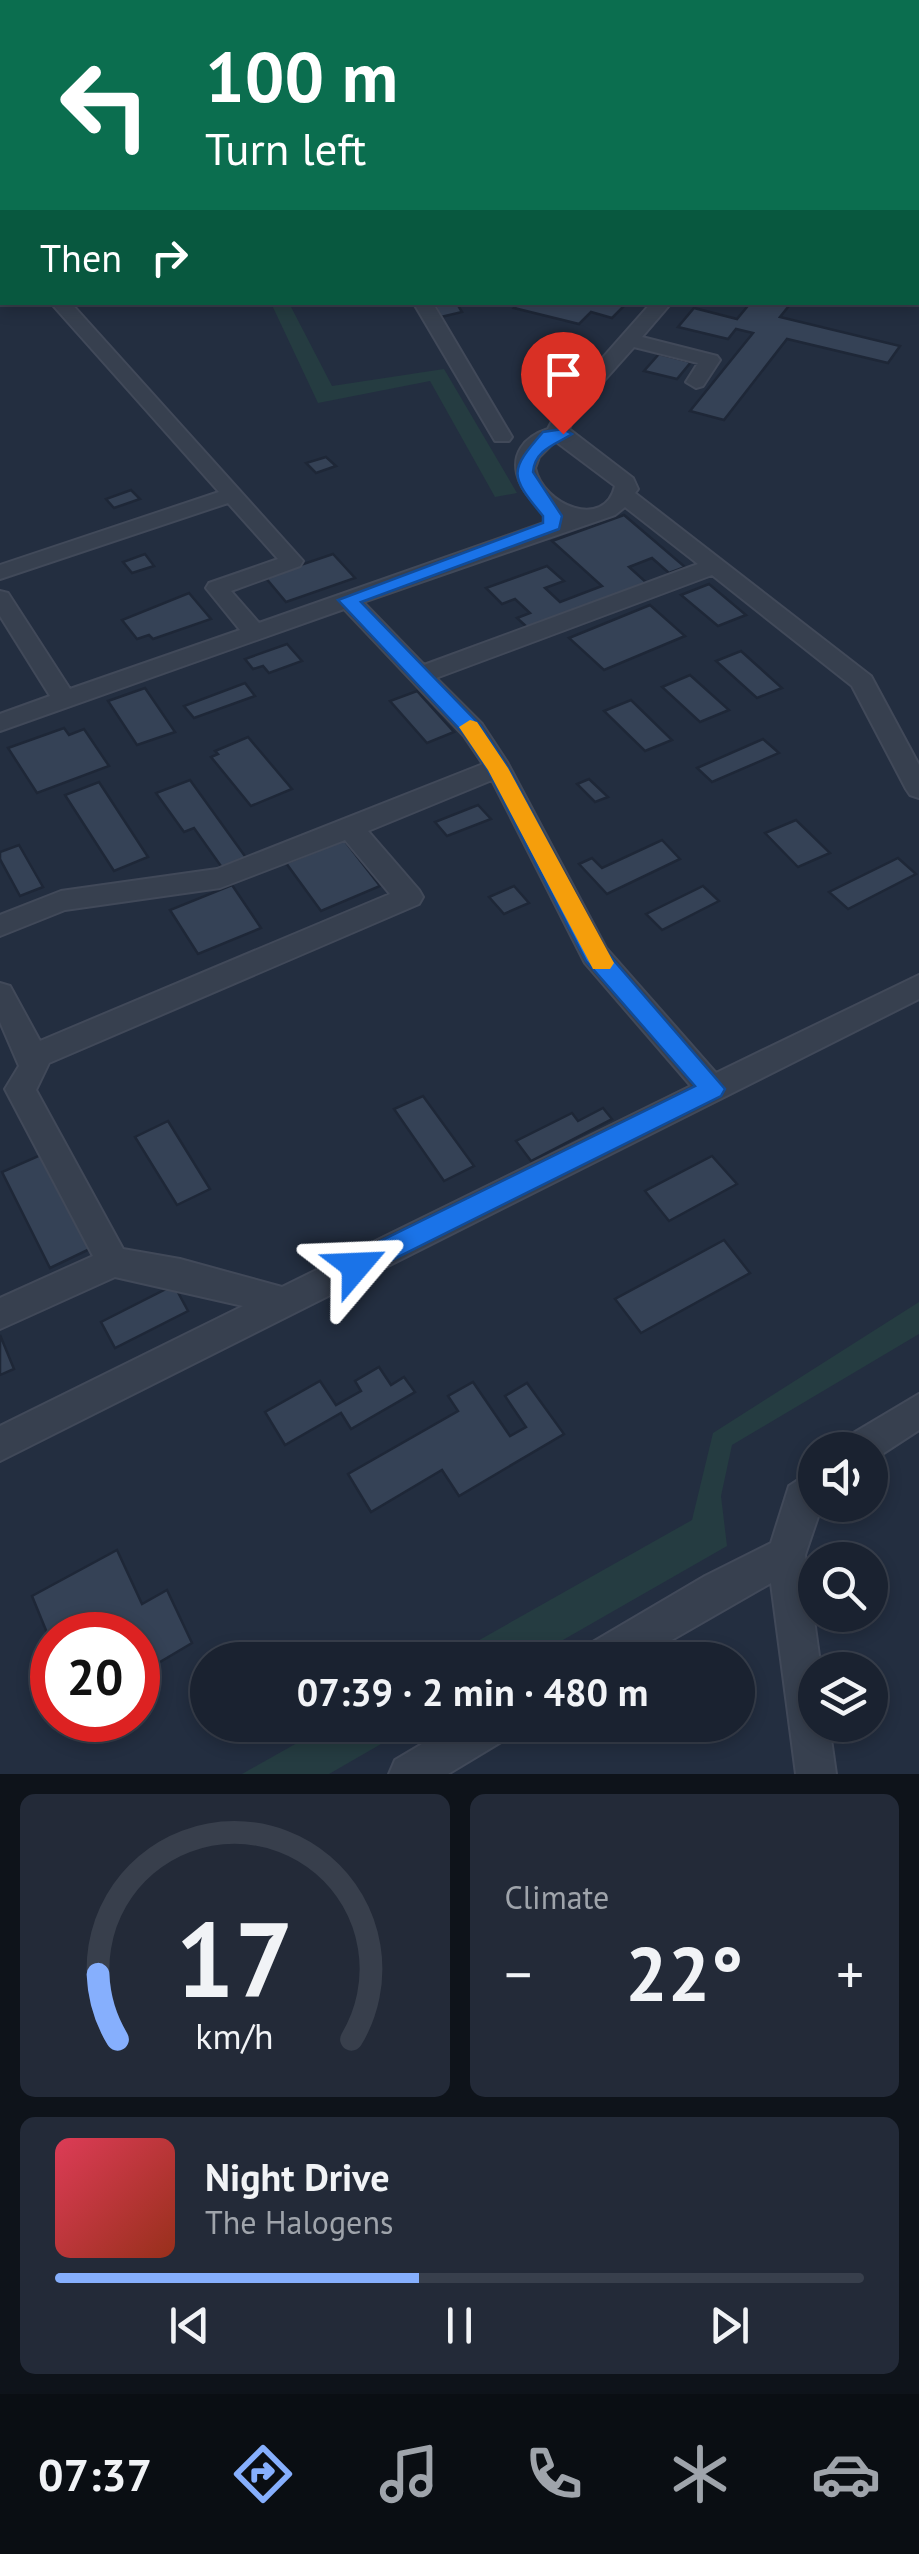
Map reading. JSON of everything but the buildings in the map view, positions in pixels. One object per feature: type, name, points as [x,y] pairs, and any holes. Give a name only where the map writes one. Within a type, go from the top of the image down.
[{"type":"street","points":[[62,305],[292,561],[217,588],[255,633]]},
{"type":"street","points":[[424,305],[554,521],[533,536]]},
{"type":"street","points":[[524,472],[535,449],[557,433],[566,410],[660,305]]},
{"type":"street","points":[[629,340],[710,360],[696,382]]},
{"type":"street","points":[[557,433],[570,437],[625,483],[624,496]]},
{"type":"street","points":[[502,437],[535,449]]},
{"type":"street","points":[[0,572],[232,495]]},
{"type":"street","points":[[0,723],[601,512],[624,496]]},
{"type":"street","points":[[624,496],[862,681],[919,789]]},
{"type":"street","points":[[538,498],[552,510],[584,516]]},
{"type":"street","points":[[420,675],[715,566]]},
{"type":"street","points":[[0,598],[65,700]]},
{"type":"street","points":[[348,600],[472,730],[498,768],[595,955],[712,1089]]},
{"type":"street","points":[[0,926],[61,900],[220,878],[498,768]]},
{"type":"street","points":[[33,1057],[409,897],[350,828]]},
{"type":"street","points":[[0,1444],[919,986]]},
{"type":"street","points":[[0,994],[33,1057],[34,1067],[20,1089],[113,1262]]},
{"type":"street","points":[[0,1314],[113,1262],[180,1274],[284,1302]]},
{"type":"street","points":[[885,1432],[919,1410]]},
{"type":"street","points":[[798,1512],[786,1555],[816,1774]]},
{"type":"street","points":[[630,1642],[786,1555]]},
{"type":"street","points":[[408,1774],[463,1742]]},
{"type":"green space","points":[[272,305],[290,305],[332,386],[444,369],[517,493],[495,497],[430,381],[318,403]]},
{"type":"green space","points":[[919,1302],[919,1334],[732,1445],[721,1496],[727,1546],[559,1642],[476,1642],[692,1520],[713,1433]]},
{"type":"green space","points":[[299,1742],[385,1742],[329,1774],[242,1774]]},
{"type":"slow traffic","points":[[470,727],[498,768],[602,963]]},
{"type":"route","points":[[356,1266],[712,1089],[595,955],[498,768],[472,730],[348,600],[552,526],[552,516],[524,472],[525,463],[549,435],[563,434]]}]
